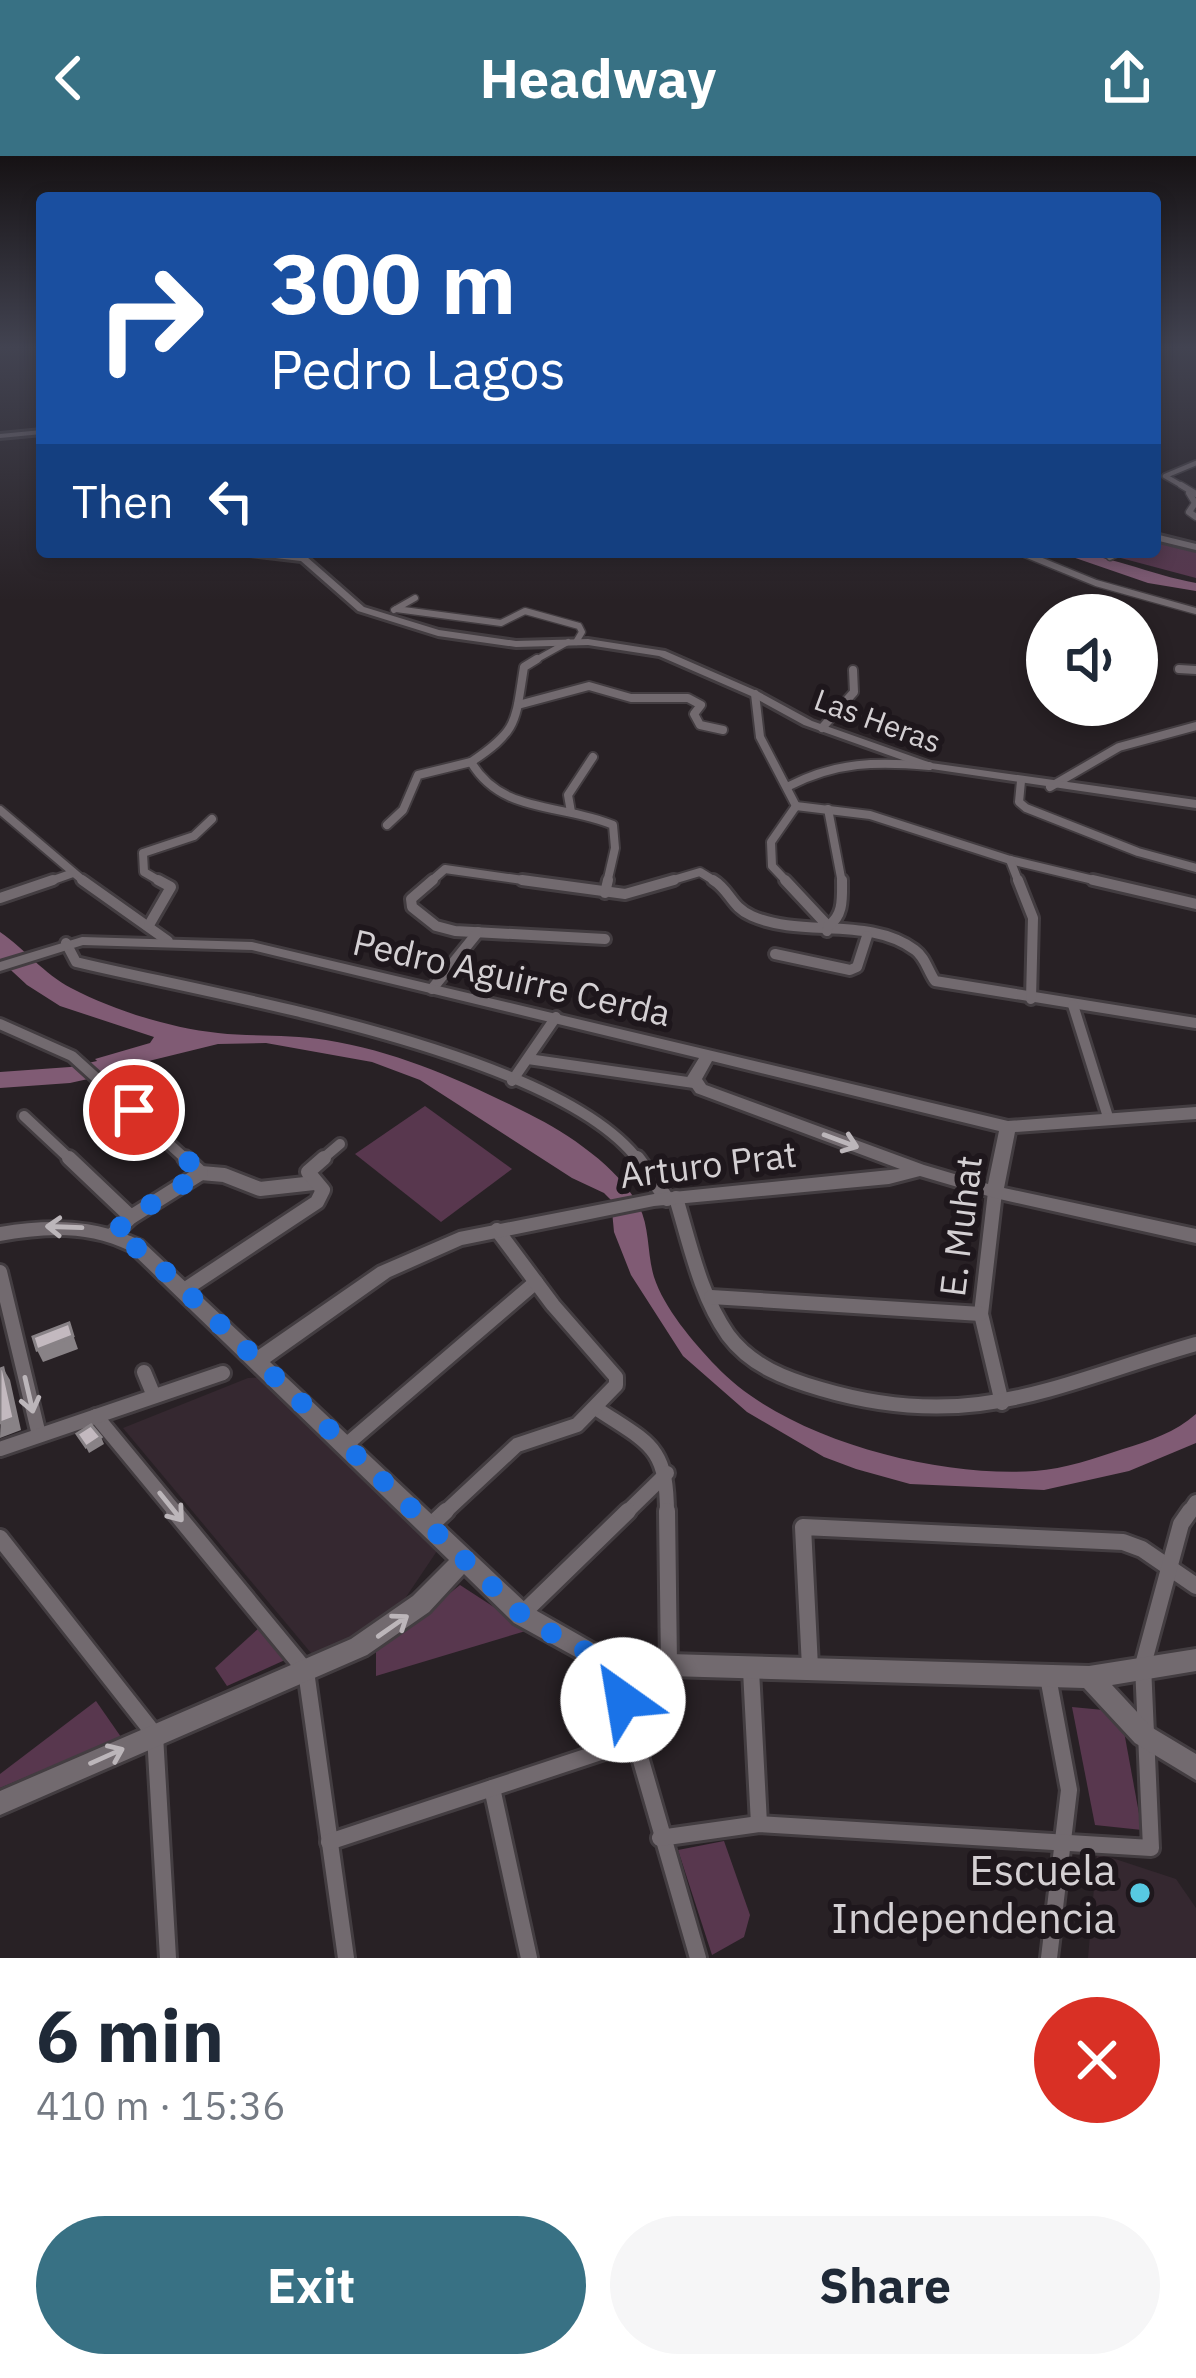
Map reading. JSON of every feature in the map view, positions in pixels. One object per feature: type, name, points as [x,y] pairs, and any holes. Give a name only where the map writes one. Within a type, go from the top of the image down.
[{"type":"street","points":[[0,436],[31,433]]},
{"type":"street","points":[[1192,514],[1193,493],[1165,476],[1194,466]]},
{"type":"street","points":[[1161,538],[1196,547]]},
{"type":"street","points":[[284,558],[313,563],[351,602],[381,618],[415,598]]},
{"type":"street","points":[[1034,558],[1090,581],[1196,611]]},
{"type":"street","points":[[387,825],[403,810],[418,775],[471,762],[505,739],[518,705],[524,667],[583,632],[579,626],[525,610],[501,622],[396,609]]},
{"type":"street","name":"Las Heras","points":[[381,618],[464,638],[661,652],[822,728],[929,766],[1050,787],[1196,804]]},
{"type":"street","points":[[1179,669],[1196,670]]},
{"type":"street","points":[[822,728],[854,692],[853,670]]},
{"type":"street","points":[[518,705],[589,686],[631,698],[688,698],[701,705],[694,714],[700,724],[722,730]]},
{"type":"street","points":[[755,694],[753,726],[796,806]]},
{"type":"street","points":[[1050,787],[1099,758],[1167,731],[1196,728]]},
{"type":"street","points":[[571,812],[568,795],[593,757]]},
{"type":"street","points":[[789,786],[824,766],[847,761],[929,766]]},
{"type":"street","points":[[471,762],[486,789],[606,820],[617,830],[605,893]]},
{"type":"street","points":[[1021,781],[1018,802],[1026,808],[1138,852],[1196,868]]},
{"type":"street","points":[[796,806],[870,815],[1010,860],[1196,904]]},
{"type":"street","points":[[796,806],[772,842],[772,866],[827,929]]},
{"type":"street","points":[[827,929],[836,921],[843,895],[828,809]]},
{"type":"street","points":[[0,810],[73,873],[168,941]]},
{"type":"street","points":[[148,925],[171,886],[144,872],[143,853],[194,836],[212,819]]},
{"type":"street","points":[[1010,860],[1033,918],[1031,999]]},
{"type":"street","points":[[605,939],[436,926],[412,907],[411,899],[445,869],[605,893],[638,891],[700,872],[723,886],[731,905],[769,924],[827,929],[913,948],[935,982],[1196,1023]]},
{"type":"street","points":[[0,898],[73,873]]},
{"type":"street","points":[[433,989],[478,932]]},
{"type":"street","points":[[775,955],[850,970],[856,967],[867,936]]},
{"type":"street","name":"Pedro Aguirre Cerda","points":[[0,967],[66,943],[168,941],[252,946],[1008,1127],[1196,1113]]},
{"type":"street","points":[[66,943],[76,962],[249,1005],[377,1030],[455,1054],[588,1116],[628,1142],[649,1165],[741,1350],[766,1369],[809,1386],[909,1407],[1003,1403],[1196,1344]]},
{"type":"street","points":[[1073,1005],[1108,1118]]},
{"type":"street","points":[[512,1081],[556,1018]]},
{"type":"street","points":[[0,1024],[77,1061],[201,1173]]},
{"type":"street","points":[[694,1083],[709,1054]]},
{"type":"street","points":[[528,1059],[694,1083],[920,1170]]},
{"type":"street","points":[[24,1116],[131,1217]]},
{"type":"street","name":"E. Muhat","points":[[1003,1403],[981,1314],[1008,1127]]},
{"type":"street","points":[[184,1290],[317,1202],[323,1190],[308,1172],[340,1144]]},
{"type":"street","name":"Arturo Prat","points":[[257,1361],[384,1272],[433,1248],[497,1229],[666,1199],[889,1178],[920,1170],[995,1192],[1196,1236]]},
{"type":"street","points":[[113,1234],[131,1217],[201,1173],[224,1175],[260,1189],[314,1184]]},
{"type":"street","points":[[0,1234],[62,1226],[113,1234],[136,1246],[522,1615],[574,1647],[612,1660],[669,1665],[1089,1677],[1196,1660]]},
{"type":"street","points":[[431,1525],[517,1445],[578,1425],[616,1385],[616,1377],[497,1229]]},
{"type":"street","points":[[0,1272],[39,1435]]},
{"type":"street","points":[[346,1445],[536,1282]]},
{"type":"street","points":[[711,1297],[981,1314]]},
{"type":"street","points":[[145,1372],[154,1396]]},
{"type":"street","points":[[0,1449],[224,1372]]},
{"type":"street","points":[[597,1409],[650,1444],[667,1473],[669,1665]]},
{"type":"street","points":[[96,1416],[306,1670],[346,1958]]},
{"type":"street","points":[[522,1615],[667,1473]]},
{"type":"street","points":[[661,1838],[759,1824],[1151,1848],[1143,1665],[1181,1524],[1196,1502]]},
{"type":"street","points":[[809,1667],[803,1527],[1123,1542],[1142,1549],[1196,1586]]},
{"type":"street","points":[[0,1538],[155,1735],[168,1958]]},
{"type":"street","points":[[0,1803],[384,1633],[434,1592],[464,1559]]},
{"type":"street","points":[[612,1660],[698,1958]]},
{"type":"street","points":[[751,1666],[759,1824]]},
{"type":"street","points":[[1048,1675],[1069,1790],[1049,1958]]},
{"type":"street","points":[[1089,1677],[1143,1735],[1196,1768]]},
{"type":"street","points":[[329,1841],[634,1741]]},
{"type":"street","points":[[492,1788],[529,1958]]},
{"type":"shaded area","points":[[1161,540],[1196,549],[1196,578],[1121,558],[1161,558]]},
{"type":"shaded area","points":[[0,932],[61,982],[123,1011],[200,1031],[312,1038],[380,1052],[455,1079],[560,1131],[606,1165],[639,1206],[659,1289],[698,1346],[745,1392],[821,1433],[909,1460],[996,1471],[1046,1470],[1080,1463],[1162,1435],[1196,1414],[1196,1443],[1129,1471],[1044,1490],[910,1484],[824,1457],[747,1412],[683,1356],[631,1275],[614,1232],[611,1200],[604,1193],[572,1178],[420,1080],[372,1062],[266,1043],[218,1044],[108,1071],[95,1059],[150,1043],[154,1037],[60,1006],[27,985],[0,960]]},
{"type":"shaded area","points":[[425,1106],[512,1169],[441,1222],[355,1154]]},
{"type":"shaded area","points":[[266,1377],[437,1551],[396,1612],[316,1659],[123,1428],[248,1378]]},
{"type":"shaded area","points":[[460,1585],[529,1630],[376,1676],[376,1652]]},
{"type":"shaded area","points":[[260,1627],[285,1660],[227,1686],[215,1668]]},
{"type":"shaded area","points":[[96,1701],[121,1737],[0,1788],[0,1774]]},
{"type":"shaded area","points":[[1072,1707],[1114,1711],[1123,1726],[1142,1830],[1095,1825]]},
{"type":"shaded area","points":[[724,1841],[750,1915],[744,1937],[712,1955],[678,1850]]},
{"type":"shaded area","name":"Escuela Independencia","points":[[1097,1853],[1176,1879],[1196,1908],[1196,1958],[1088,1958]]},
{"type":"building","points":[[69,1323],[73,1336],[37,1350],[33,1337]]},
{"type":"building","points":[[0,1369],[14,1418],[0,1423]]},
{"type":"building","points":[[91,1425],[101,1437],[86,1447],[77,1434]]},
{"type":"waterway","points":[[1084,558],[1153,580],[1196,587]]},
{"type":"waterway","points":[[0,1080],[70,1075],[133,1061]]},
{"type":"place","name":"Escuela Independencia","points":[[1140,1893]]},
{"type":"route","points":[[134,1110],[201,1173],[131,1217],[113,1234],[148,1255],[522,1615],[557,1639],[612,1660],[623,1700]]}]
